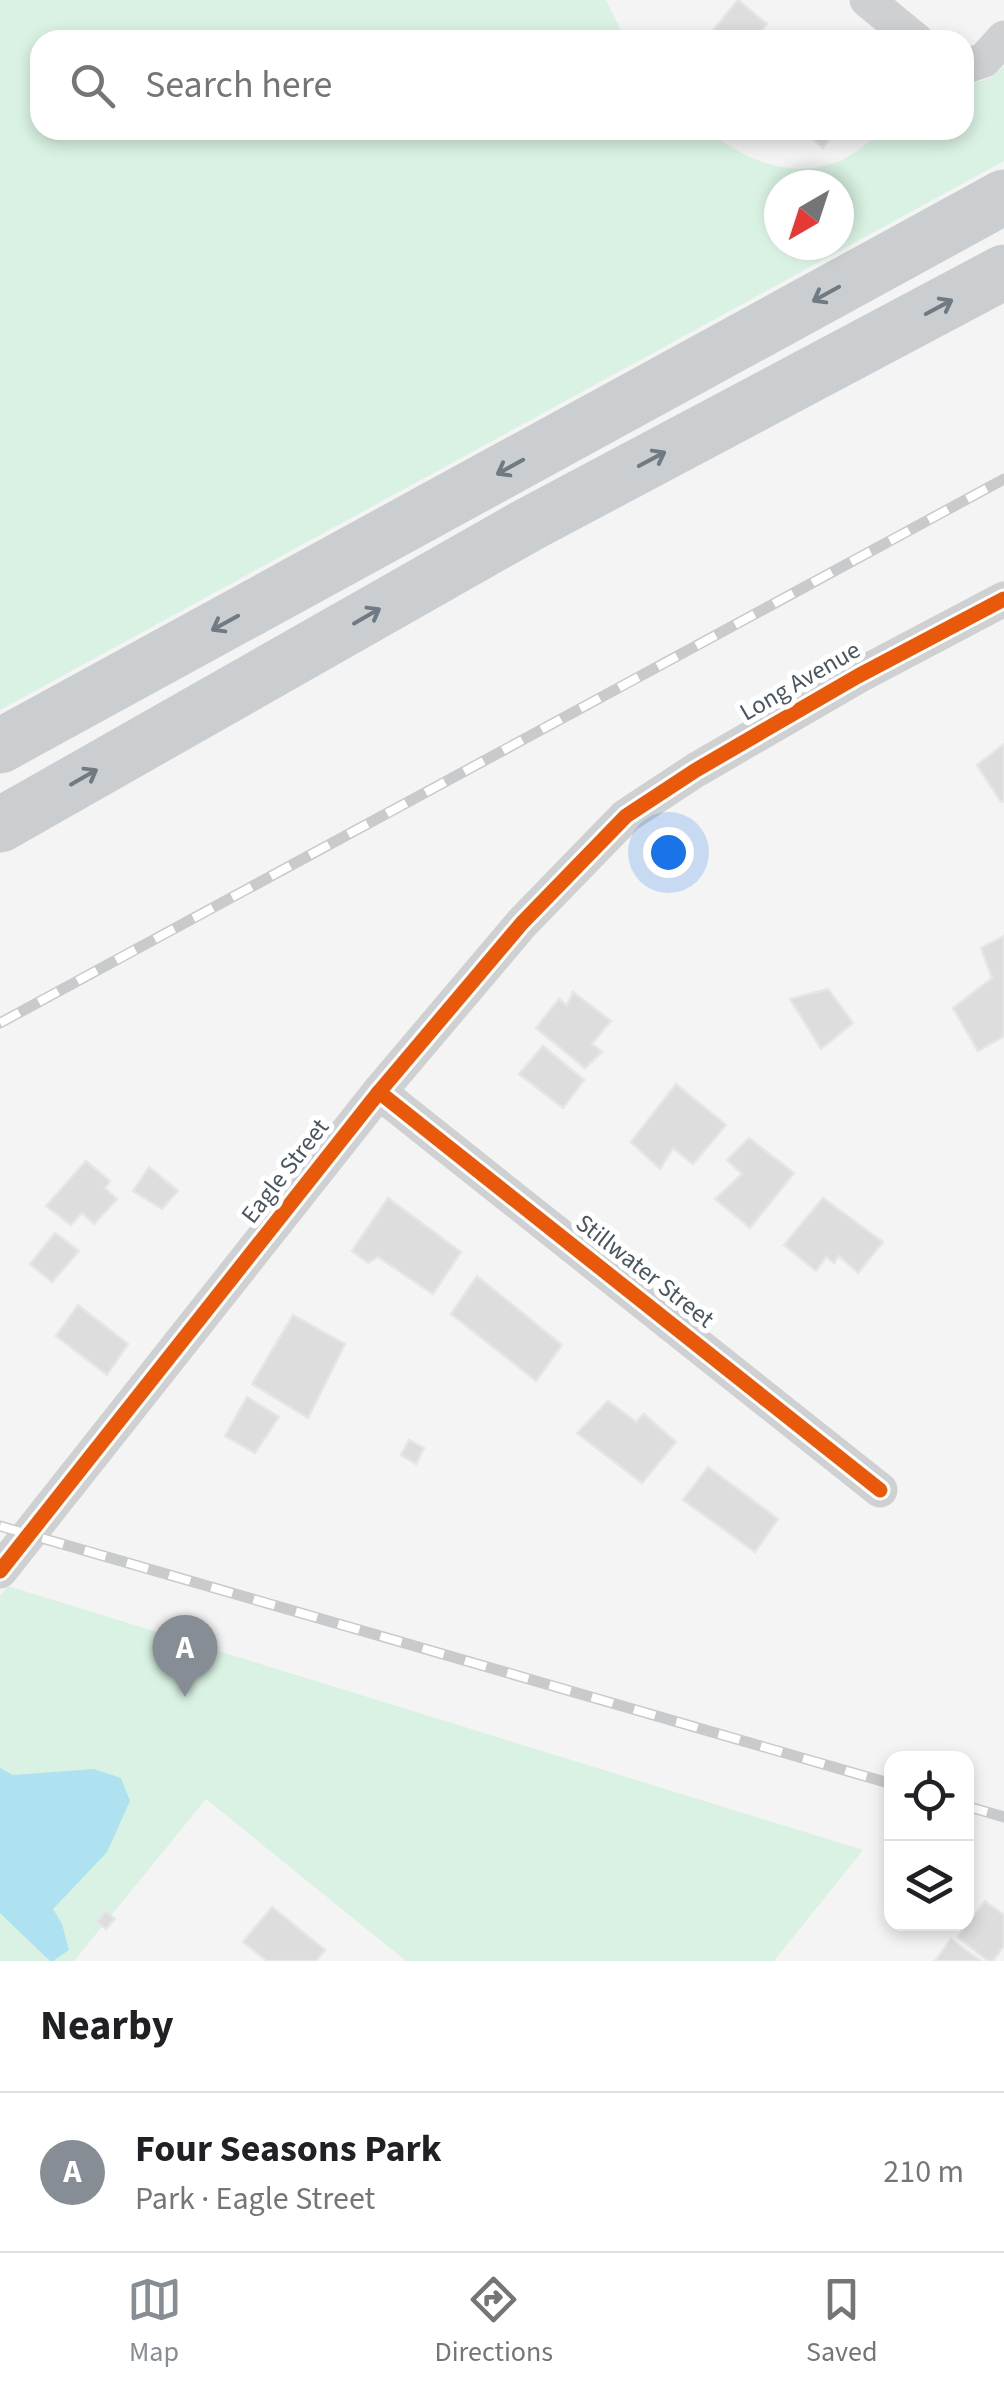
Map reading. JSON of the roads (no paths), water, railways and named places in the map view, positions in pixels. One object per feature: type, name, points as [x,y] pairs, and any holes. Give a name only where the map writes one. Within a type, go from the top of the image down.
[{"type":"main road","points":[[0,746],[1004,197]]},
{"type":"main road","points":[[0,825],[528,525],[1004,272]]},
{"type":"street","points":[[867,0],[904,30]]},
{"type":"street","points":[[974,64],[988,57],[1004,38]]},
{"type":"street","name":"Long Avenue","points":[[626,816],[696,770],[858,676],[1004,600]]},
{"type":"street","name":"Eagle Street","points":[[0,1571],[379,1092],[522,923],[626,816]]},
{"type":"street","name":"Stillwater Street","points":[[379,1092],[880,1490]]},
{"type":"water","points":[[0,1768],[13,1775],[94,1769],[121,1778],[130,1801],[107,1852],[53,1909],[69,1950],[53,1961],[0,1913]]},
{"type":"railway","points":[[0,1023],[1004,479]]},
{"type":"railway","points":[[0,1526],[884,1782]]},
{"type":"railway","points":[[974,1808],[1004,1817]]},
{"type":"place","name":"Four Seasons Park","points":[[185,1697]]}]
